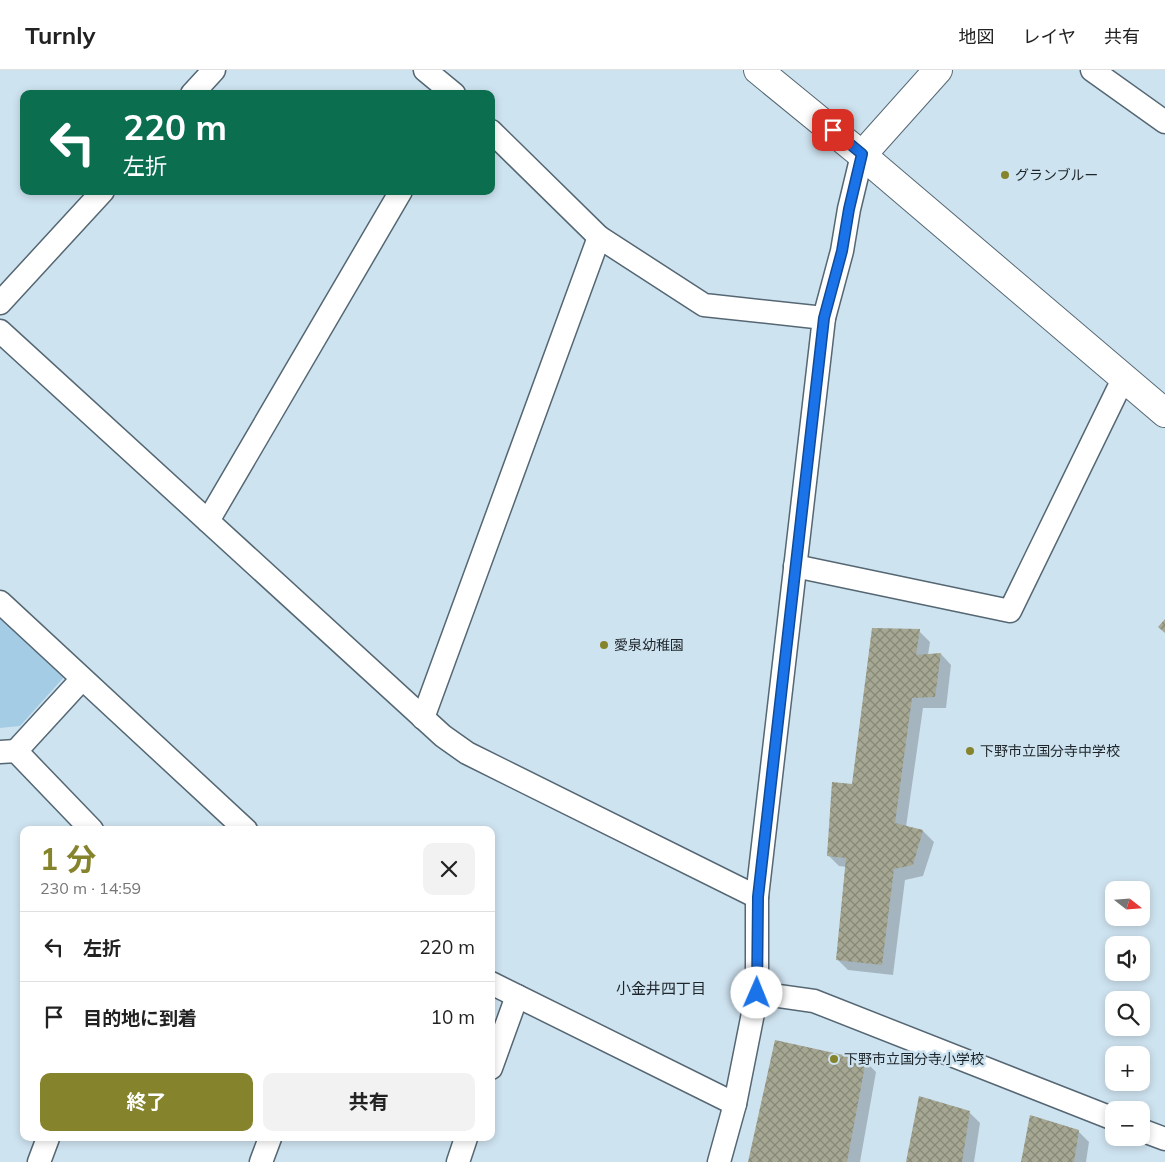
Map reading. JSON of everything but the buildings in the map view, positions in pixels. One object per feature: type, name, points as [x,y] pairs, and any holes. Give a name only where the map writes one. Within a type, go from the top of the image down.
[{"type":"street","points":[[196,90],[214,70]]},
{"type":"street","points":[[425,70],[449,90]]},
{"type":"street","points":[[758,70],[862,154],[1165,413]]},
{"type":"street","points":[[719,1162],[735,1104],[757,993],[758,897],[824,318],[842,251],[849,209],[862,154],[938,70]]},
{"type":"street","points":[[1092,70],[1162,114]]},
{"type":"street","points":[[495,135],[599,237],[704,305],[824,318]]},
{"type":"street","points":[[0,303],[99,195]]},
{"type":"street","points":[[208,521],[399,195]]},
{"type":"street","points":[[423,718],[599,237]]},
{"type":"street","points":[[0,332],[442,736],[467,752],[758,897]]},
{"type":"street","points":[[795,566],[1010,611],[1124,377]]},
{"type":"street","points":[[0,602],[242,826]]},
{"type":"street","points":[[82,679],[8,752],[88,826]]},
{"type":"street","points":[[495,985],[735,1104]]},
{"type":"street","points":[[757,993],[814,1001],[1105,1115]]},
{"type":"street","points":[[495,1057],[517,996]]},
{"type":"street","points":[[1150,1133],[1165,1139]]},
{"type":"street","points":[[39,1162],[47,1141]]},
{"type":"street","points":[[261,1162],[269,1141]]},
{"type":"street","points":[[458,1162],[465,1141]]},
{"type":"shaded area","points":[[0,616],[65,676],[20,726],[0,728]]},
{"type":"place","name":"グランブルー","points":[[1005,175]]},
{"type":"place","name":"愛泉幼稚園","points":[[604,645]]},
{"type":"place","name":"下野市立国分寺中学校","points":[[970,751]]},
{"type":"place","name":"下野市立国分寺小学校","points":[[834,1059]]},
{"type":"district","name":"小金井四丁目","points":[[661,989]]},
{"type":"route","points":[[757,993],[758,897],[824,318],[842,251],[849,209],[862,154],[833,130]]}]
